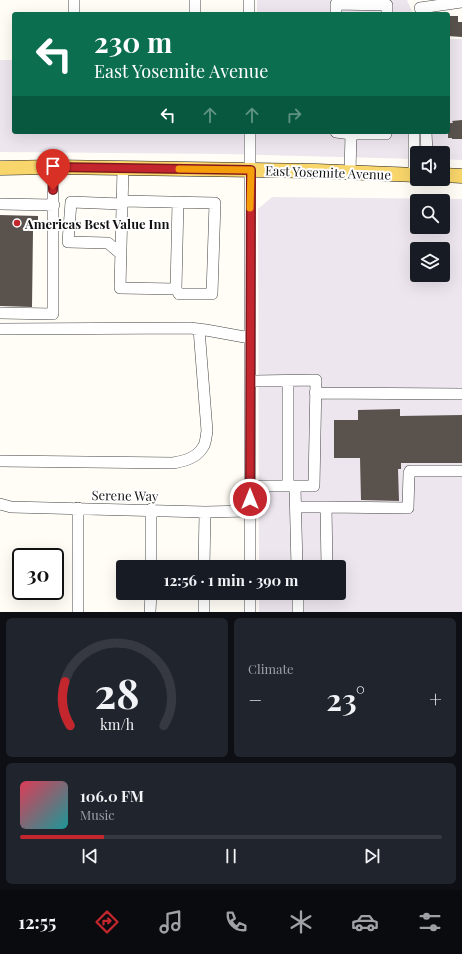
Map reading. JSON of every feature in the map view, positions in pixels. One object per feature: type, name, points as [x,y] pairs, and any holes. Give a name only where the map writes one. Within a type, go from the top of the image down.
[{"type":"main road","name":"East Yosemite Avenue","points":[[0,168],[53,167],[251,170],[410,175]]},
{"type":"main road","points":[[450,175],[462,176]]},
{"type":"street","points":[[74,0],[74,12]]},
{"type":"street","points":[[195,0],[195,12]]},
{"type":"street","points":[[249,0],[249,12]]},
{"type":"street","points":[[420,9],[462,2]]},
{"type":"street","points":[[336,12],[336,4],[387,5],[387,12]]},
{"type":"street","points":[[250,134],[250,560]]},
{"type":"street","points":[[350,173],[351,134],[386,134]]},
{"type":"street","points":[[414,134],[415,146]]},
{"type":"street","points":[[426,134],[427,146]]},
{"type":"street","points":[[0,313],[53,314],[53,167]]},
{"type":"street","points":[[123,168],[120,288],[176,289]]},
{"type":"street","points":[[121,254],[108,243],[68,242],[70,202],[178,202],[215,203],[212,294],[179,294],[176,289],[178,202]]},
{"type":"street","points":[[0,204],[54,205]]},
{"type":"street","points":[[0,329],[199,329],[250,338]]},
{"type":"street","points":[[0,461],[173,463],[185,461],[196,456],[204,446],[207,431],[199,329]]},
{"type":"street","points":[[288,380],[292,487],[296,507],[297,560]]},
{"type":"street","points":[[250,381],[316,380],[314,486],[250,486]]},
{"type":"street","points":[[316,393],[462,394]]},
{"type":"street","points":[[296,507],[408,508],[410,471],[462,471]]},
{"type":"street","name":"Serene Way","points":[[0,504],[11,506],[151,509],[205,512],[250,511]]},
{"type":"street","points":[[326,507],[327,560]]},
{"type":"street","points":[[78,508],[78,612]]},
{"type":"street","points":[[151,509],[151,560]]},
{"type":"street","points":[[204,560],[205,512]]},
{"type":"street","points":[[150,612],[151,600]]},
{"type":"street","points":[[204,600],[204,612]]},
{"type":"street","points":[[250,600],[250,612]]},
{"type":"street","points":[[298,600],[298,612]]},
{"type":"shaded area","points":[[257,0],[407,0],[412,12],[257,12]]},
{"type":"shaded area","points":[[450,39],[462,39],[462,160],[450,159],[450,146],[410,146],[410,159],[227,154],[0,152],[0,60],[12,60],[12,134],[450,134]]},
{"type":"shaded area","points":[[272,197],[410,198],[410,234],[450,234],[450,199],[462,199],[462,612],[259,612],[259,600],[346,600],[346,560],[259,560],[258,209]]},
{"type":"building","points":[[450,16],[458,16],[458,22],[462,22],[462,37],[450,36]]},
{"type":"building","points":[[462,120],[462,139],[448,138],[448,134],[450,134],[450,123],[453,123],[452,121]]},
{"type":"building","points":[[0,215],[38,216],[38,231],[33,231],[32,307],[0,306]]},
{"type":"building","points":[[400,409],[400,416],[462,415],[462,463],[401,463],[401,469],[398,469],[399,501],[361,500],[360,458],[334,458],[334,420],[358,420],[358,410]]},
{"type":"slow traffic","points":[[179,169],[251,170],[250,208]]},
{"type":"place","name":"Americas Best Value Inn","points":[[17,223]]},
{"type":"route","points":[[53,190],[53,167],[251,170],[250,499]]}]
